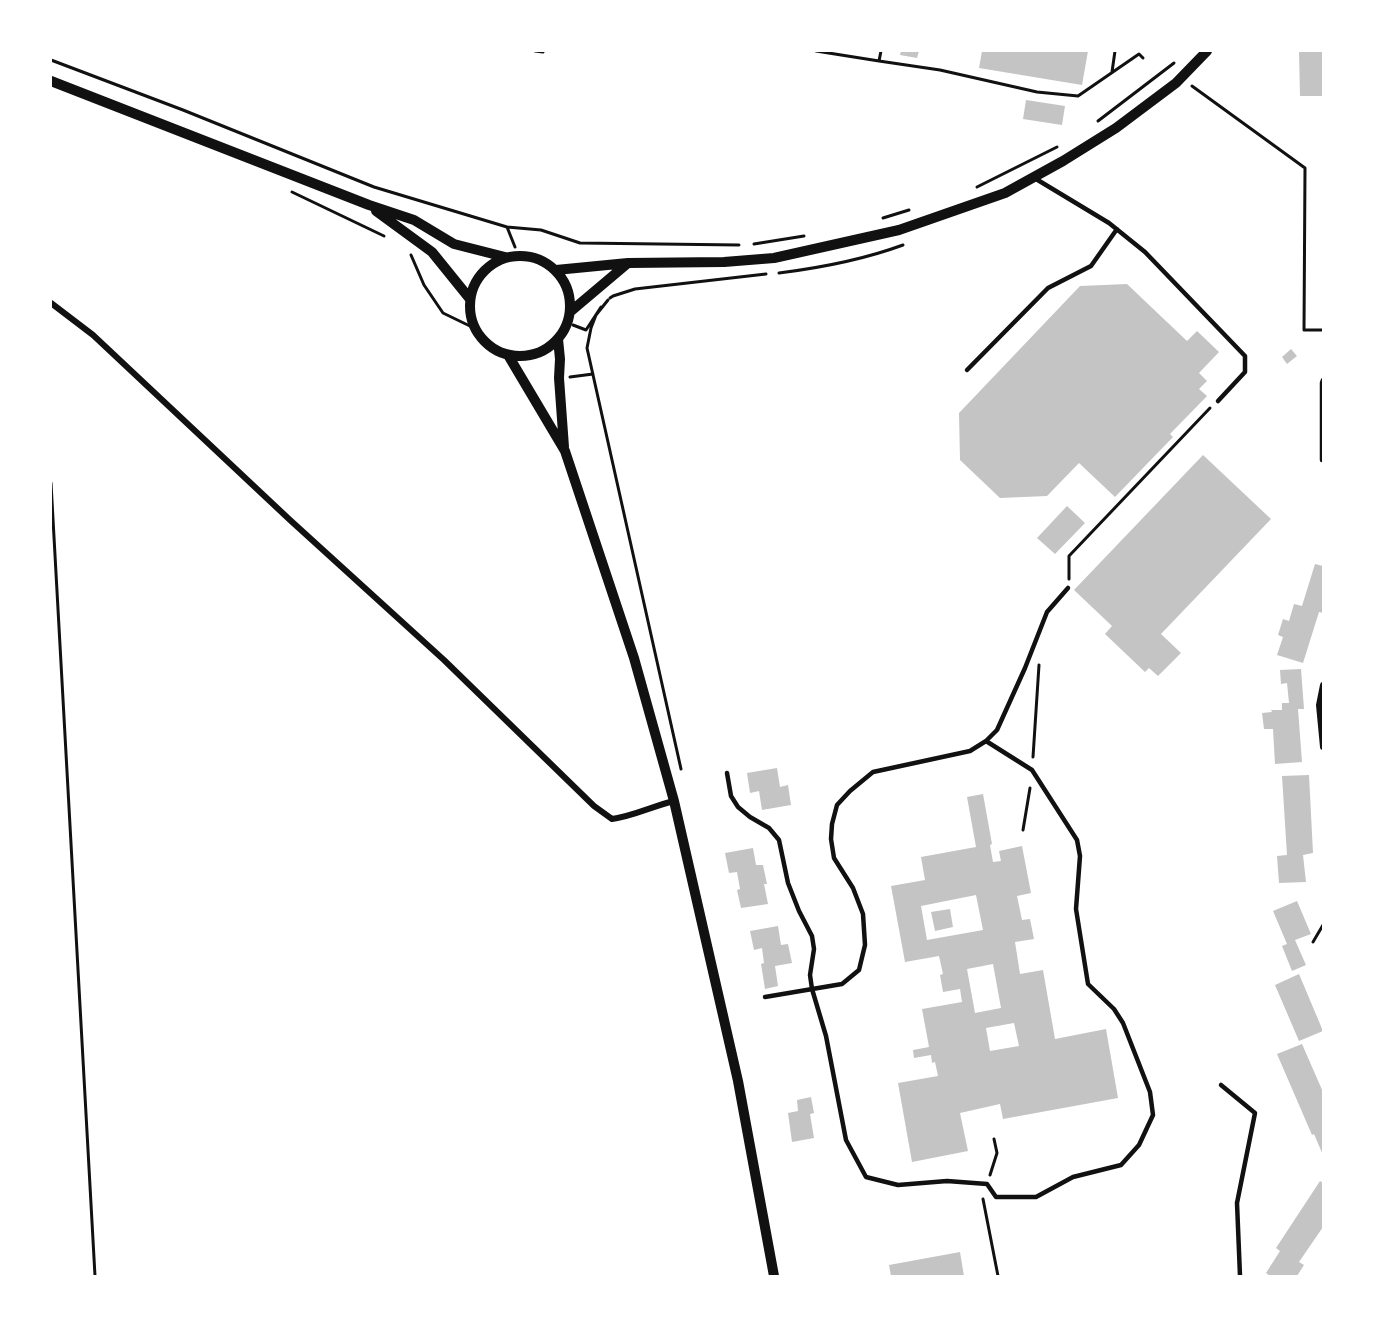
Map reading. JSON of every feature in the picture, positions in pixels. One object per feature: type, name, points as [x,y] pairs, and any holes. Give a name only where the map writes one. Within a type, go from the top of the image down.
[{"type":"street","points":[[556,270],[628,263],[724,262],[774,258],[899,230],[1005,193],[1063,161],[1116,128],[1176,83],[1207,51]]},
{"type":"street","points":[[51,81],[369,206],[414,220],[454,244],[505,257]]},
{"type":"street","points":[[369,206],[432,252],[470,299]]},
{"type":"street","points":[[518,255],[532,256],[556,270],[565,282],[570,297],[567,323],[558,339],[540,352],[524,356],[508,355],[494,349],[474,328],[470,314],[470,299],[481,273],[505,257],[518,255]]},
{"type":"street","points":[[570,312],[628,263]]},
{"type":"street","points":[[51,303],[93,335],[290,520],[444,660],[594,806],[612,819],[627,817],[656,805],[674,801]]},
{"type":"street","points":[[558,339],[565,451]]},
{"type":"street","points":[[508,355],[565,451],[634,658],[674,801],[738,1081],[774,1276]]},
{"type":"street","points":[[1323,685],[1319,705],[1323,747]]},
{"type":"lane","points":[[1034,177],[1109,223],[1145,252],[1245,356],[1245,372],[1218,400]]},
{"type":"lane","points":[[967,370],[1048,288],[1091,266],[1117,229]]},
{"type":"lane","points":[[1322,460],[1323,380]]},
{"type":"lane","points":[[765,997],[842,984],[859,970],[865,945],[863,914],[853,888],[834,858],[831,839],[837,805],[849,791],[873,772],[970,750],[986,741],[997,730],[1047,612],[1068,588]]},
{"type":"lane","points":[[727,772],[731,796],[738,807],[770,828],[779,840],[788,883],[812,936],[814,949],[810,975],[812,989],[826,1036],[846,1140],[866,1178],[898,1185],[948,1181],[987,1184],[996,1197],[1036,1197],[1072,1177],[1121,1165],[1139,1145],[1153,1115],[1150,1092],[1123,1023],[1114,1009],[1088,984],[1076,909],[1080,856],[1077,840],[1032,770],[986,741]]},
{"type":"lane","points":[[1221,1085],[1255,1113],[1237,1203],[1240,1276]]},
{"type":"path","points":[[535,51],[543,51]]},
{"type":"path","points":[[816,51],[940,70],[1037,92],[1078,96],[1139,54],[1143,58]]},
{"type":"path","points":[[879,61],[881,51]]},
{"type":"path","points":[[1112,72],[1115,51]]},
{"type":"path","points":[[1091,127],[1179,57]]},
{"type":"path","points":[[51,60],[374,187],[507,227],[542,230],[580,243],[746,246],[804,236]]},
{"type":"path","points":[[1182,76],[1192,86],[1305,168],[1304,330],[1323,330]]},
{"type":"path","points":[[972,189],[1061,144]]},
{"type":"path","points":[[291,191],[388,238]]},
{"type":"path","points":[[873,221],[919,207]]},
{"type":"path","points":[[507,227],[518,255]]},
{"type":"path","points":[[405,250],[412,257],[424,285],[443,313],[474,328]]},
{"type":"path","points":[[567,323],[586,330],[598,309],[613,296],[635,289],[702,281]]},
{"type":"path","points":[[1068,588],[1069,556],[1218,400]]},
{"type":"path","points":[[51,483],[95,1276]]},
{"type":"path","points":[[1023,830],[1032,770],[1039,663],[1032,650]]},
{"type":"path","points":[[1313,942],[1323,925]]},
{"type":"building","points":[[901,51],[919,51],[917,58],[900,55]]},
{"type":"building","points":[[982,51],[1088,51],[1082,85],[979,68]]},
{"type":"building","points":[[1299,51],[1323,51],[1323,96],[1300,96]]},
{"type":"building","points":[[1026,100],[1065,106],[1062,125],[1023,119]]},
{"type":"building","points":[[1127,284],[1187,341],[1197,331],[1219,352],[1199,373],[1207,381],[1199,389],[1207,396],[1170,434],[1173,437],[1115,497],[1079,463],[1047,496],[1000,498],[960,460],[959,413],[1080,286]]},
{"type":"building","points":[[1291,349],[1297,356],[1287,364],[1282,357]]},
{"type":"building","points":[[1203,455],[1271,519],[1161,634],[1181,653],[1158,676],[1149,668],[1145,672],[1105,634],[1112,626],[1074,590]]},
{"type":"building","points":[[1067,506],[1085,523],[1055,554],[1037,538]]},
{"type":"building","points":[[1315,564],[1323,566],[1323,613],[1319,612],[1303,663],[1277,655],[1283,637],[1278,635],[1283,619],[1289,621],[1294,604],[1302,606]]},
{"type":"building","points":[[1301,669],[1304,709],[1298,709],[1302,762],[1275,764],[1273,729],[1264,729],[1262,713],[1282,710],[1282,703],[1289,703],[1287,683],[1281,684],[1280,670]]},
{"type":"building","points":[[777,768],[780,787],[788,785],[791,805],[762,810],[759,791],[750,793],[747,773]]},
{"type":"building","points":[[1309,775],[1313,853],[1303,855],[1306,882],[1279,883],[1277,856],[1287,855],[1282,776]]},
{"type":"building","points":[[983,794],[993,862],[1001,861],[999,851],[1022,846],[1031,893],[1017,896],[1022,920],[1030,919],[1034,939],[1015,942],[1020,974],[1043,970],[1055,1039],[1106,1029],[1118,1098],[1003,1119],[1000,1104],[960,1113],[968,1151],[912,1162],[898,1083],[938,1076],[931,1055],[914,1058],[913,1050],[929,1047],[922,1009],[962,1002],[960,989],[943,992],[940,975],[943,974],[939,956],[905,962],[891,886],[925,880],[921,857],[976,847],[967,797]],"holes":[[[976,895],[983,930],[927,940],[921,906]],[[993,964],[1001,1008],[975,1013],[967,969]],[[1014,1023],[1019,1046],[990,1051],[986,1028]]]},
{"type":"building","points":[[753,848],[756,865],[763,865],[768,904],[741,908],[737,890],[740,889],[737,872],[729,873],[725,853]]},
{"type":"building","points":[[1297,901],[1311,934],[1295,940],[1306,965],[1292,971],[1282,946],[1287,944],[1273,911]]},
{"type":"building","points":[[950,909],[953,927],[935,931],[931,912]]},
{"type":"building","points":[[778,926],[781,945],[788,944],[792,963],[775,966],[778,986],[765,989],[761,964],[764,963],[762,948],[754,950],[750,931]]},
{"type":"building","points":[[1299,974],[1323,1031],[1299,1041],[1275,985]]},
{"type":"building","points":[[1302,1044],[1323,1092],[1323,1155],[1277,1054]]},
{"type":"building","points":[[811,1097],[814,1113],[810,1114],[814,1138],[792,1142],[788,1113],[798,1111],[797,1100]]},
{"type":"building","points":[[1320,1181],[1323,1183],[1323,1227],[1299,1262],[1304,1265],[1297,1276],[1270,1276],[1266,1273],[1280,1251],[1276,1248]]},
{"type":"building","points":[[960,1252],[964,1276],[891,1276],[889,1265]]}]
